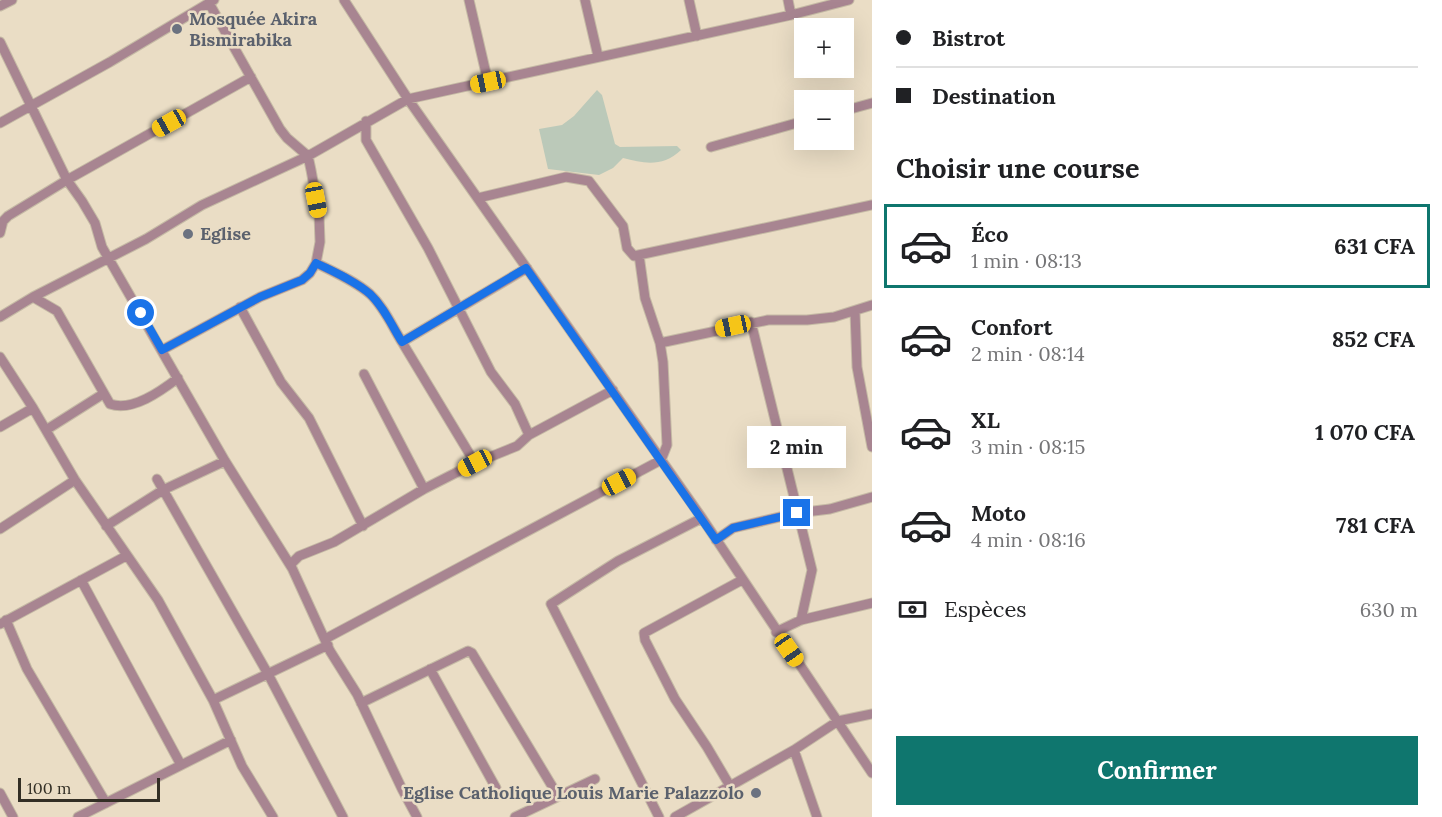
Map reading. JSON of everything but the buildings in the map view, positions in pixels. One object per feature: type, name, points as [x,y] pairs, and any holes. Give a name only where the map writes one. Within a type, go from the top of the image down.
[{"type":"street","points":[[0,6],[12,0]]},
{"type":"street","points":[[344,0],[408,99],[702,518],[872,773]]},
{"type":"street","points":[[469,0],[488,82]]},
{"type":"street","points":[[585,0],[598,56]]},
{"type":"street","points":[[689,0],[697,36]]},
{"type":"street","points":[[788,0],[791,15]]},
{"type":"street","points":[[0,317],[33,297],[109,259],[202,205],[308,156],[408,99],[791,15],[849,0]]},
{"type":"street","points":[[0,123],[211,2],[286,138],[308,156],[319,214],[320,242],[316,263],[302,280],[240,307],[162,350]]},
{"type":"street","points":[[0,42],[66,180],[94,223],[99,242],[225,461],[290,565],[326,642],[361,703],[417,817]]},
{"type":"street","points":[[0,233],[3,221],[8,216],[66,180],[252,77]]},
{"type":"street","points":[[854,108],[872,103]]},
{"type":"street","points":[[366,122],[366,140],[428,248],[491,372],[515,404],[529,435]]},
{"type":"street","points":[[711,147],[794,124]]},
{"type":"street","points":[[478,198],[566,177],[589,181],[623,226],[630,254],[639,255],[872,205]]},
{"type":"street","points":[[213,700],[268,674],[661,460],[667,445],[663,362],[660,343],[645,298],[639,255]]},
{"type":"street","points":[[316,263],[357,285],[371,295],[384,311],[475,463]]},
{"type":"street","points":[[402,342],[526,268]]},
{"type":"street","points":[[33,297],[57,311],[110,404],[118,407],[139,401],[165,388],[178,378]]},
{"type":"street","points":[[660,343],[751,322],[834,317],[872,305]]},
{"type":"street","points":[[240,307],[281,382],[309,418],[363,526]]},
{"type":"street","points":[[855,312],[857,367],[872,447]]},
{"type":"street","points":[[751,322],[812,570],[801,620]]},
{"type":"street","points":[[0,357],[75,480],[126,556],[155,594],[213,700],[243,766],[273,817]]},
{"type":"street","points":[[364,374],[424,489]]},
{"type":"street","points":[[290,565],[299,556],[334,542],[424,489],[475,463],[517,446],[529,435],[613,390]]},
{"type":"street","points":[[46,430],[103,394]]},
{"type":"street","points":[[0,427],[33,408]]},
{"type":"street","points":[[106,526],[163,490],[225,461]]},
{"type":"street","points":[[157,479],[268,674],[344,817]]},
{"type":"street","points":[[0,529],[75,480]]},
{"type":"street","points":[[716,540],[733,528],[797,513],[830,509],[872,497]]},
{"type":"street","points":[[659,817],[550,604],[618,561],[702,518]]},
{"type":"street","points":[[106,803],[27,669],[3,622],[126,556]]},
{"type":"street","points":[[81,580],[181,765]]},
{"type":"street","points":[[730,786],[675,699],[645,640],[644,633],[742,580]]},
{"type":"street","points":[[776,632],[801,620],[872,603]]},
{"type":"street","points":[[361,703],[468,651],[472,652],[558,796]]},
{"type":"street","points":[[430,669],[496,788]]},
{"type":"street","points":[[675,817],[794,750],[838,721],[872,714]]},
{"type":"street","points":[[78,817],[231,740]]},
{"type":"street","points":[[794,750],[817,817]]},
{"type":"street","points":[[516,817],[595,779]]},
{"type":"street","points":[[0,793],[14,817]]},
{"type":"green space","points":[[597,90],[602,95],[615,144],[620,147],[677,146],[681,150],[661,162],[654,163],[623,158],[613,168],[599,175],[548,169],[539,129],[562,125],[574,116]]},
{"type":"place","name":"Mosquée Akira Bismirabika","points":[[177,29]]},
{"type":"place","name":"Eglise","points":[[188,234]]},
{"type":"place","name":"Eglise Catholique Louis Marie Palazzolo","points":[[756,793]]},
{"type":"route","points":[[141,313],[162,350],[240,307],[302,280],[316,263],[371,295],[384,311],[402,342],[526,268],[716,540],[733,528],[797,513]]}]
